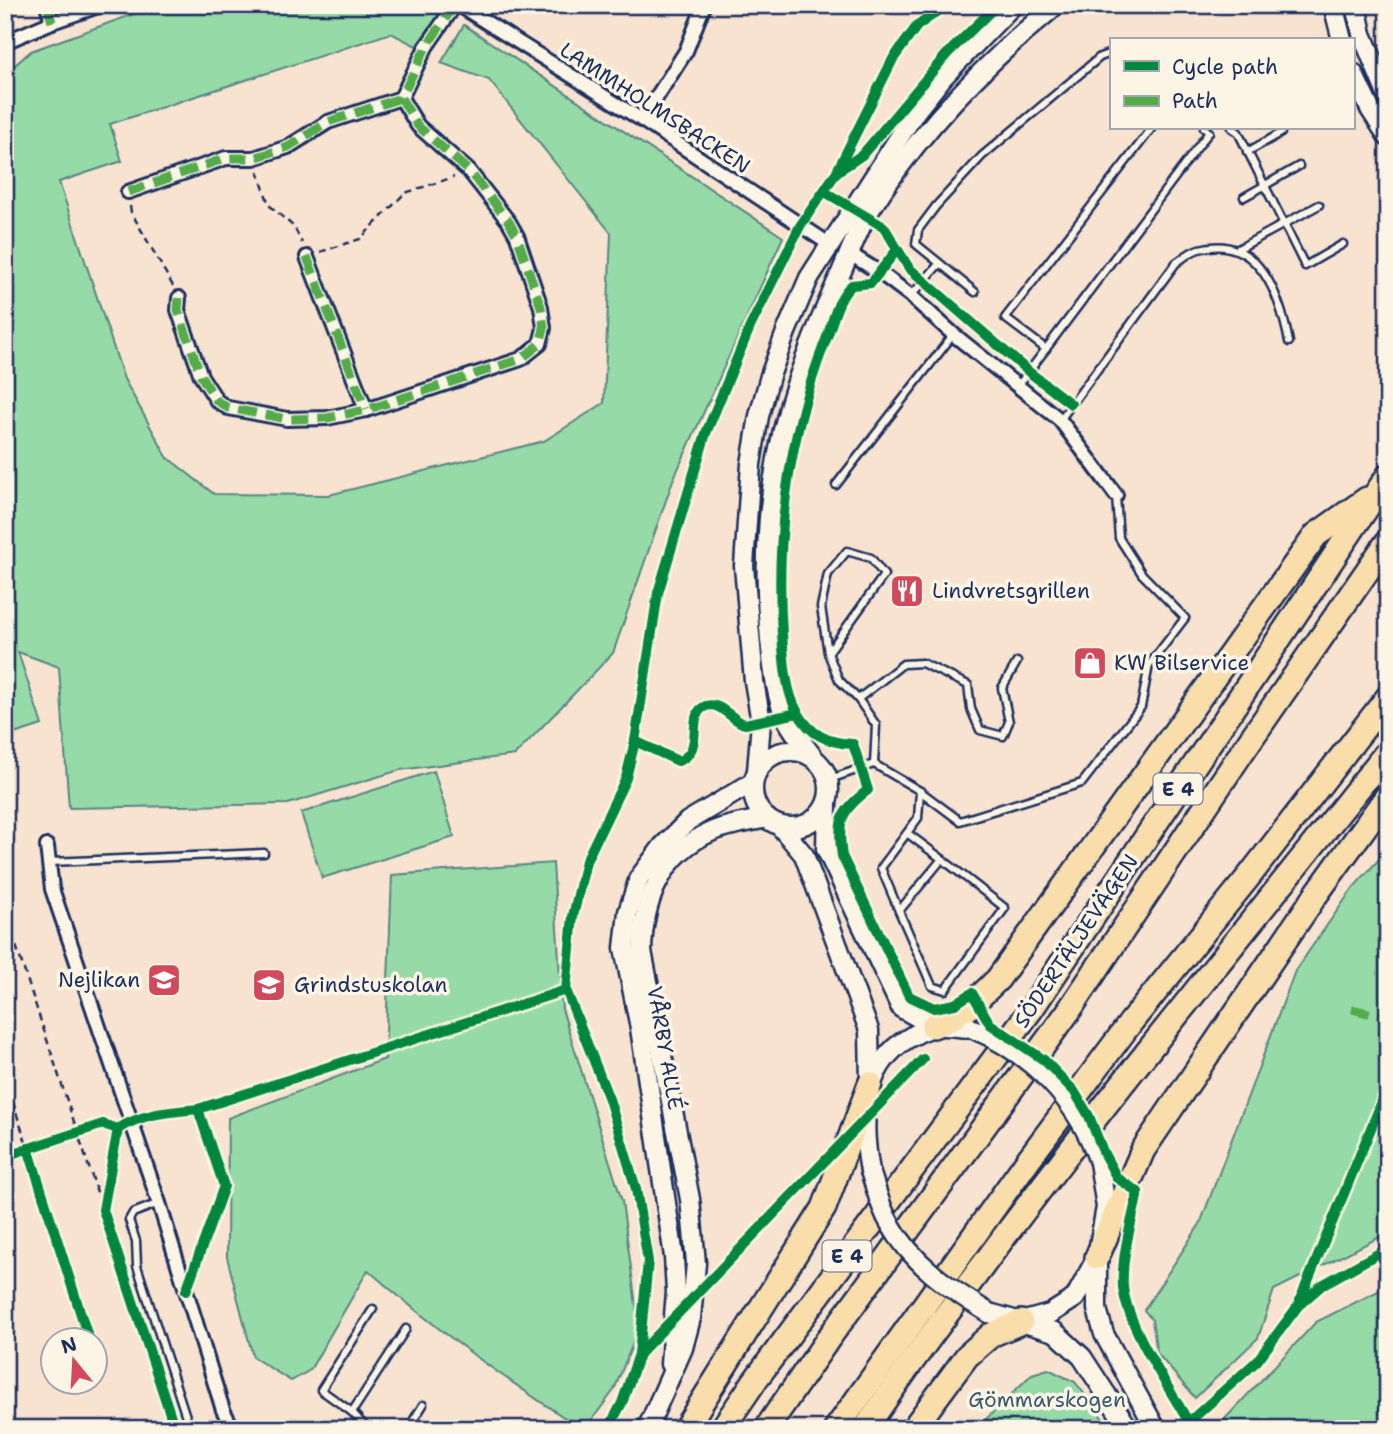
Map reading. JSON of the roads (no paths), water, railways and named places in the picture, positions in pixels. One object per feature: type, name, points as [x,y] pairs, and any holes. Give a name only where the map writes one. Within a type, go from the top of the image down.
[{"type":"highway","points":[[933,1026],[962,1014],[998,979],[1316,535],[1383,484]]},
{"type":"highway","name":"SÖDERTÄLJEVÄGEN","points":[[722,1429],[756,1379],[1030,1011],[1383,484]]},
{"type":"highway","points":[[766,1429],[828,1339],[1068,1012],[1244,749],[1388,541]]},
{"type":"highway","points":[[836,1429],[1028,1160],[1131,1022],[1388,698]]},
{"type":"highway","points":[[865,1429],[1049,1177],[1388,751]]},
{"type":"highway","points":[[1097,1257],[1143,1150],[1314,896],[1388,795]]},
{"type":"highway","points":[[685,1429],[824,1208],[870,1084]]},
{"type":"highway","points":[[913,1429],[967,1356],[991,1335],[1021,1322]]},
{"type":"main road","points":[[1013,5],[944,76],[916,111],[829,244],[809,278],[786,332],[759,416],[751,464],[744,566],[761,722],[753,796],[758,808],[804,855],[869,1030],[870,1084],[865,1129],[866,1148],[870,1171],[888,1221],[926,1270],[950,1290],[989,1313],[1055,1332],[1082,1357],[1129,1429]]},
{"type":"main road","points":[[1056,5],[1006,47],[937,117],[867,215],[817,327],[789,405],[780,444],[769,535],[768,620],[778,694],[785,717],[813,757],[824,766],[830,779],[826,849],[901,1008],[933,1026],[971,1028],[994,1038],[1037,1067],[1083,1122],[1099,1162],[1106,1207],[1097,1257],[1097,1309],[1104,1334],[1156,1429]]},
{"type":"main road","points":[[1333,5],[1341,38]]},
{"type":"main road","points":[[1356,5],[1362,34],[1388,99]]},
{"type":"main road","points":[[1354,75],[1370,109],[1388,137]]},
{"type":"main road","points":[[829,244],[850,254]]},
{"type":"main road","points":[[755,777],[763,762],[782,752],[793,750],[813,757]]},
{"type":"main road","name":"VÅRBY ALLÉ","points":[[668,1377],[676,1292],[674,1257],[640,1028],[624,948],[628,912],[639,878],[663,846],[688,821],[755,777]]},
{"type":"main road","points":[[773,822],[793,827],[806,824],[819,816],[827,803]]},
{"type":"main road","name":"VÅRBY ALLÉ","points":[[646,1429],[683,1348],[691,1318],[696,1263],[688,1190],[642,951],[644,917],[650,896],[659,880],[685,848],[716,830],[773,822]]},
{"type":"main road","points":[[870,1084],[884,1059],[900,1041],[933,1026]]},
{"type":"main road","points":[[1021,1322],[1050,1314],[1075,1298],[1097,1257]]},
{"type":"street","points":[[47,5],[52,22]]},
{"type":"street","points":[[5,42],[101,5]]},
{"type":"street","name":"LAMMHOLMSBACKEN","points":[[401,98],[426,47],[457,5],[642,120],[829,244]]},
{"type":"street","points":[[642,120],[686,51],[704,5]]},
{"type":"street","points":[[128,192],[226,158],[254,158],[288,147],[328,122],[401,98],[418,126],[470,172],[509,222],[517,236],[541,307],[544,328],[540,344],[521,359],[366,410],[327,418],[287,419],[228,408],[217,401],[201,376],[178,310],[179,298]]},
{"type":"street","points":[[850,254],[911,296],[953,334],[1060,420],[1116,495]]},
{"type":"street","points":[[307,257],[366,410]]},
{"type":"street","points":[[47,846],[52,889],[159,1203],[223,1410],[233,1429]]},
{"type":"lane","points":[[975,292],[916,244],[918,230],[982,156],[1100,57],[1110,53]]},
{"type":"lane","points":[[1370,109],[1388,99]]},
{"type":"lane","points":[[1046,349],[1006,318],[1150,130]]},
{"type":"lane","points":[[1018,386],[1209,132],[1206,130]]},
{"type":"lane","points":[[1235,130],[1305,266],[1343,244]]},
{"type":"lane","points":[[1247,152],[1281,133]]},
{"type":"lane","points":[[1244,197],[1299,166]]},
{"type":"lane","points":[[1238,249],[1319,205]]},
{"type":"lane","points":[[1060,420],[1176,263],[1198,249],[1238,249],[1262,268],[1283,313],[1289,342]]},
{"type":"lane","points":[[911,296],[939,264]]},
{"type":"lane","points":[[836,485],[953,334]]},
{"type":"lane","points":[[830,779],[874,764],[920,791],[960,821],[1082,783],[1141,707],[1149,665],[1185,618],[1142,574],[1119,538],[1116,495]]},
{"type":"lane","points":[[828,653],[884,575],[871,558],[846,551],[828,573],[821,607],[828,653],[839,680],[858,699],[876,725],[874,764]]},
{"type":"lane","points":[[858,699],[903,664],[922,663],[968,685],[971,709],[980,730],[1003,736],[1009,722],[1002,688],[1017,662]]},
{"type":"lane","points":[[907,833],[1005,908],[946,990],[932,986],[881,868],[918,818],[920,791]]},
{"type":"lane","points":[[48,862],[264,853]]},
{"type":"lane","points":[[899,911],[942,859]]},
{"type":"lane","points":[[159,1203],[132,1213],[129,1220],[136,1241],[137,1266],[190,1429]]},
{"type":"lane","points":[[367,1429],[352,1412],[321,1390],[373,1309]]},
{"type":"lane","points":[[352,1412],[407,1329]]},
{"type":"lane","points":[[408,1429],[423,1405]]},
{"type":"place","name":"Lindvretsgrillen","points":[[907,591]]},
{"type":"place","name":"KW Bilservice","points":[[1090,663]]},
{"type":"place","name":"Nejlikan","points":[[164,980]]},
{"type":"place","name":"Grindstuskolan","points":[[269,985]]},
{"type":"park label","name":"Gömmarskogen","points":[[1047,1400]]}]
